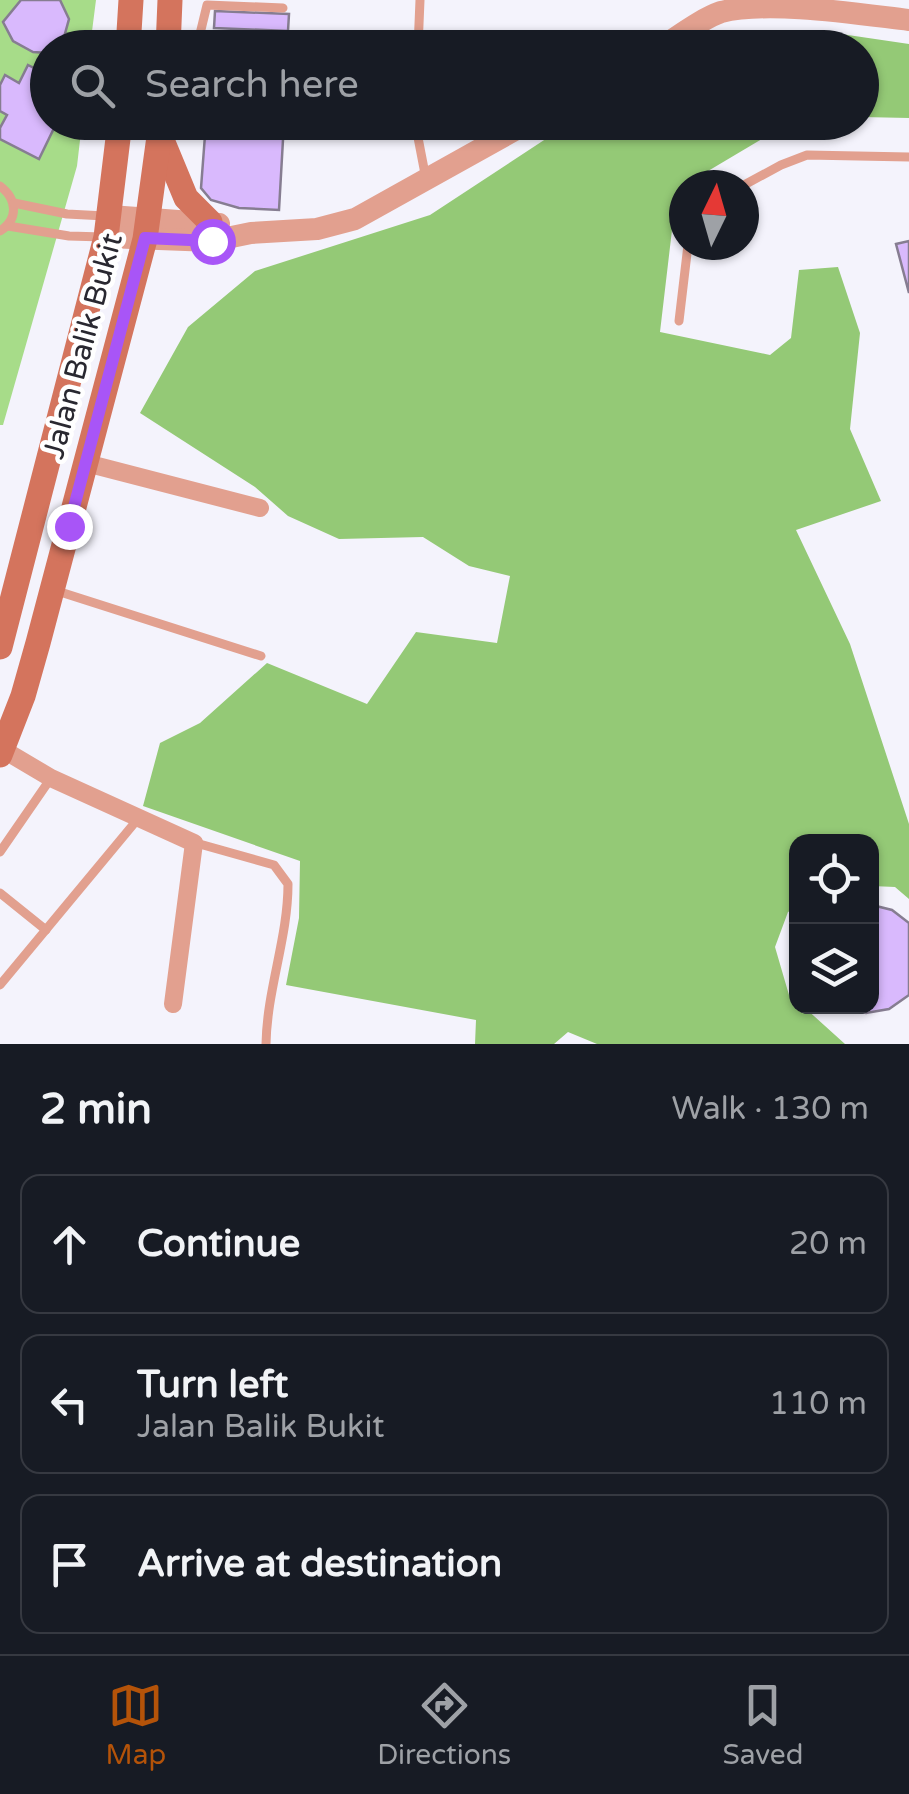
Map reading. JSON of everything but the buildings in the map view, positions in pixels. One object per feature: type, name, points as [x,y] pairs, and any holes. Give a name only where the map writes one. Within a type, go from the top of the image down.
[{"type":"main road","points":[[130,30],[132,0]]},
{"type":"main road","points":[[169,30],[170,0]]},
{"type":"main road","name":"Jalan Balik Bukit","points":[[0,648],[9,584],[108,227],[118,140]]},
{"type":"main road","name":"Jalan Balik Bukit","points":[[1,752],[23,696],[147,228],[159,140]]},
{"type":"main road","points":[[165,140],[186,198],[210,222]]},
{"type":"street","points":[[685,30],[719,6],[796,6],[909,20]]},
{"type":"street","points":[[147,228],[212,241],[251,233],[316,229],[354,219],[498,140]]},
{"type":"street","points":[[108,227],[210,222],[251,233]]},
{"type":"street","points":[[86,463],[260,508]]},
{"type":"street","points":[[1,752],[137,820],[194,843],[173,1004]]},
{"type":"lane","points":[[419,30],[420,0]]},
{"type":"lane","points":[[201,30],[207,5],[283,8]]},
{"type":"lane","points":[[418,140],[426,181]]},
{"type":"lane","points":[[759,178],[807,155],[909,156]]},
{"type":"lane","points":[[0,186],[14,202],[108,227]]},
{"type":"lane","points":[[14,202],[4,229],[69,236],[108,227]]},
{"type":"lane","points":[[679,321],[686,260]]},
{"type":"lane","points":[[52,590],[261,656]]},
{"type":"lane","points":[[0,852],[51,778]]},
{"type":"lane","points":[[0,985],[137,820]]},
{"type":"lane","points":[[194,843],[274,866],[288,884],[284,936],[269,1004],[266,1044]]},
{"type":"lane","points":[[0,893],[46,930]]},
{"type":"green space","points":[[0,0],[96,0],[92,30],[30,30],[30,140],[80,140],[77,166],[0,425]]},
{"type":"green space","points":[[879,40],[909,44],[909,118],[879,117]]},
{"type":"green space","points":[[544,140],[760,140],[710,170],[669,170],[669,256],[660,332],[770,355],[791,338],[799,270],[838,267],[860,333],[850,429],[881,501],[796,530],[850,644],[909,824],[909,899],[895,887],[879,886],[879,834],[789,834],[789,912],[775,947],[789,995],[789,1014],[812,1014],[845,1044],[597,1044],[568,1032],[554,1044],[475,1044],[476,1020],[286,985],[299,918],[300,861],[143,806],[160,743],[200,723],[267,663],[367,704],[416,632],[497,643],[510,576],[469,566],[423,537],[339,539],[288,516],[255,487],[140,413],[188,327],[255,271],[430,215]]},
{"type":"route","points":[[69,526],[145,238],[212,241]]}]
